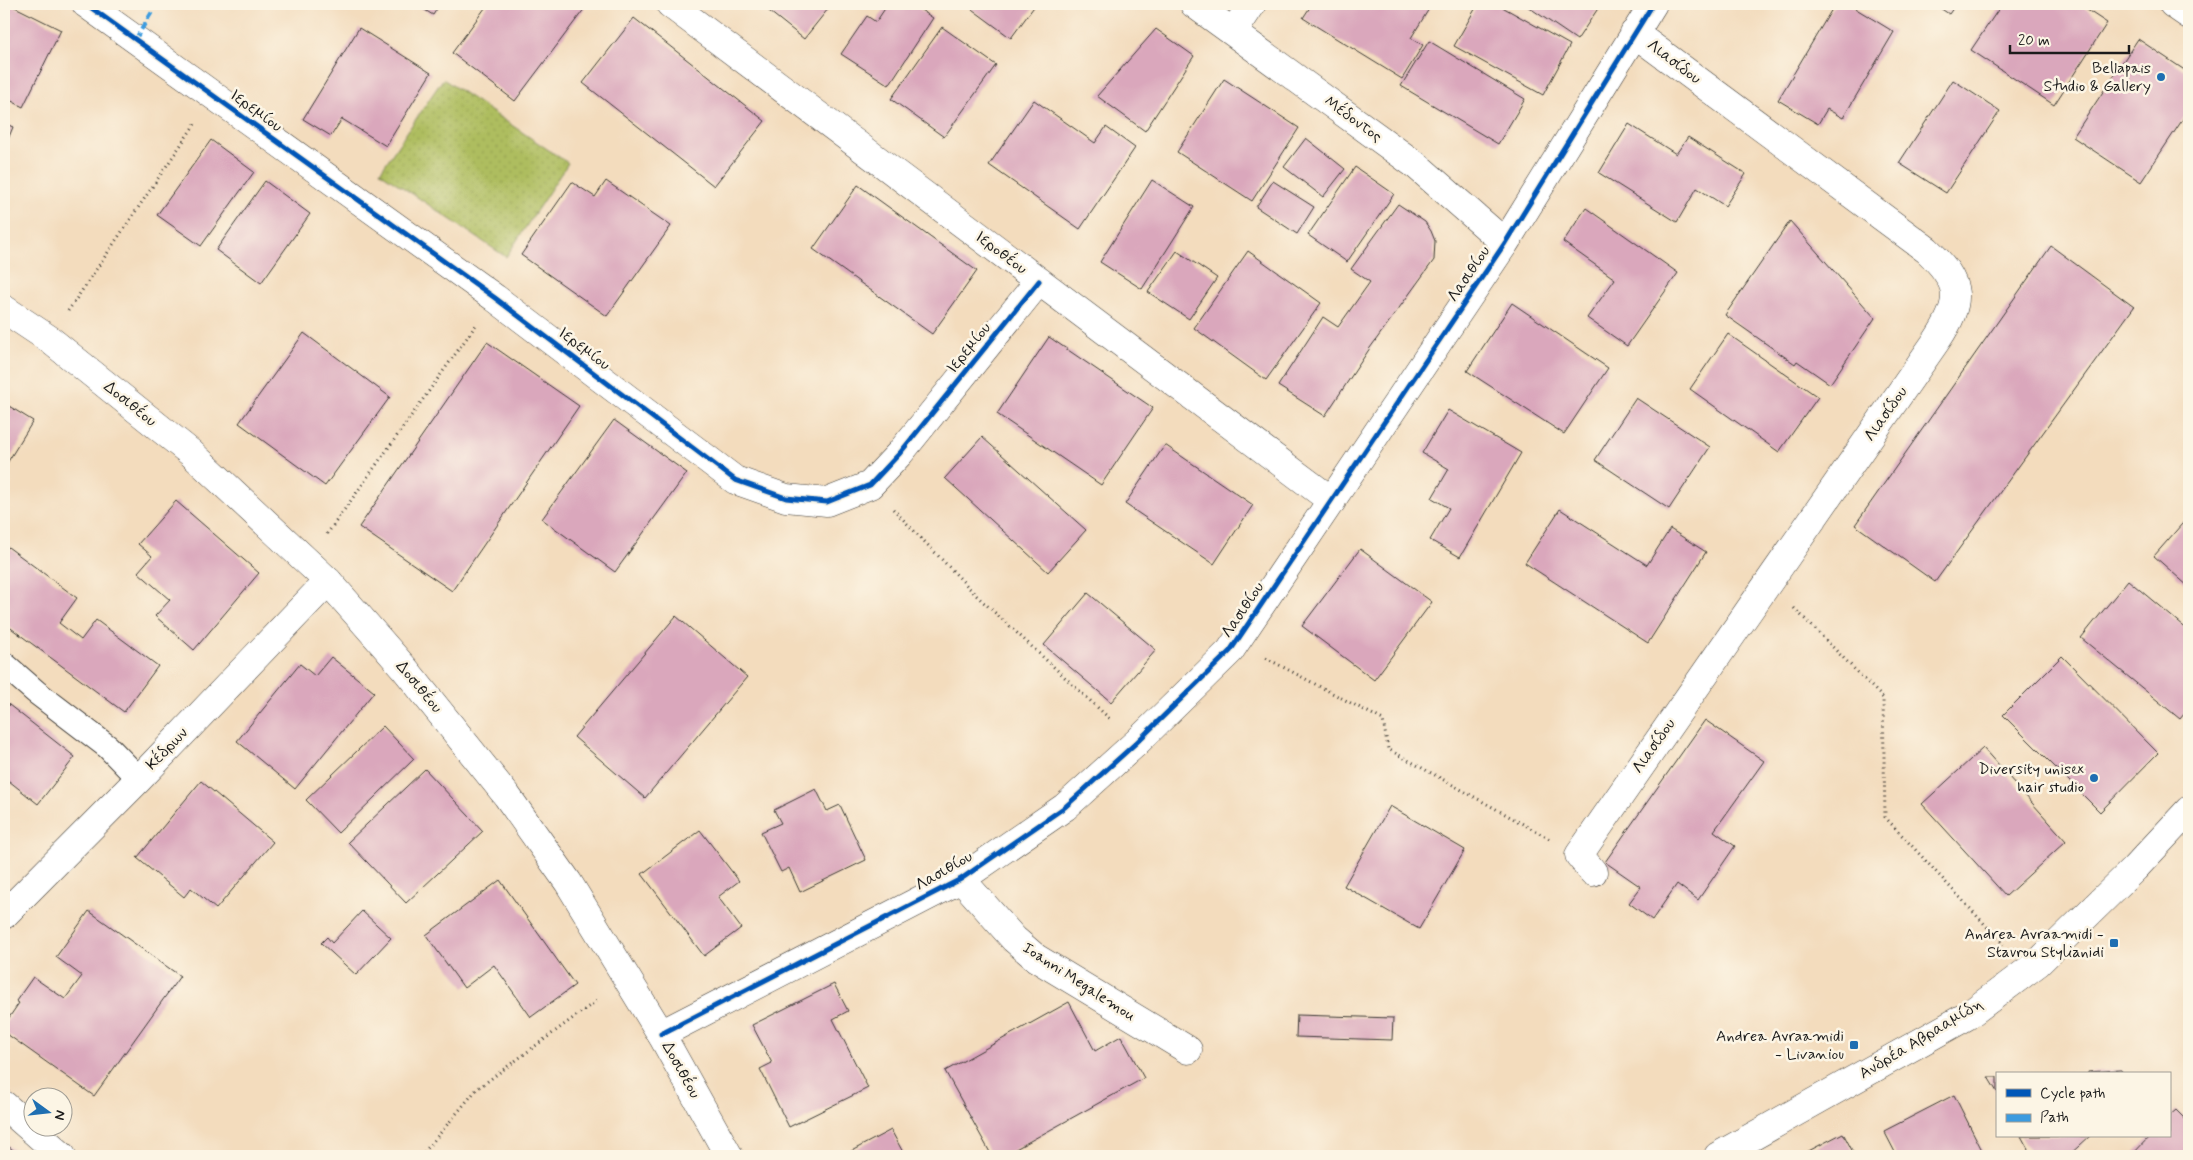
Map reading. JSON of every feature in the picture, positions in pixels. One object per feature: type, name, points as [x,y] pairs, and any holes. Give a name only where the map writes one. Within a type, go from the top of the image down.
[{"type":"street","name":"Ιερεμίου","points":[[86,4],[495,298],[735,480],[786,498],[827,502],[870,486],[900,453],[1039,282]]},
{"type":"street","name":"Ιεροθέου","points":[[670,4],[1332,501]]},
{"type":"street","name":"Μέδοντος","points":[[1194,4],[1234,31],[1418,166],[1505,243]]},
{"type":"street","points":[[1234,31],[1252,4]]},
{"type":"street","name":"Λασιθίου","points":[[661,1034],[960,879],[1065,807],[1136,743],[1217,664],[1236,642],[1505,243],[1653,4]]},
{"type":"street","points":[[2173,4],[2189,15]]},
{"type":"street","name":"Λιασίδου","points":[[1586,863],[1768,583],[1951,320],[1956,300],[1953,282],[1942,264],[1927,250],[1634,33]]},
{"type":"street","name":"Δοσιθέου","points":[[4,309],[49,339],[191,453],[328,581],[411,676],[507,796],[568,882],[661,1034],[729,1156]]},
{"type":"street","name":"Κέδρων","points":[[4,915],[139,779],[328,581]]},
{"type":"street","name":"Ανδρέα Αβρααμίδη","points":[[1718,1156],[1967,1016],[2038,963],[2135,868],[2189,810]]},
{"type":"street","name":"Ioanni Megalemou","points":[[960,879],[1014,939],[1036,958],[1188,1050]]},
{"type":"street","points":[[4,1105],[62,1156]]},
{"type":"lane","points":[[4,664],[36,692],[108,747],[139,779]]},
{"type":"path","points":[[49,339],[214,97]]},
{"type":"path","points":[[306,562],[495,298]]},
{"type":"path","points":[[870,486],[977,596],[1136,743]]},
{"type":"path","points":[[1768,583],[1883,698],[1885,817],[2028,971]]},
{"type":"path","points":[[1236,642],[1383,720],[1388,749],[1586,863]]},
{"type":"path","points":[[421,1156],[477,1089],[628,979]]},
{"type":"green space","points":[[443,79],[568,163],[506,257],[380,172]]},
{"type":"building","points":[[9,4],[61,30],[23,107],[4,97],[4,15]]},
{"type":"building","points":[[415,4],[440,4],[433,15]]},
{"type":"building","points":[[488,4],[579,4],[585,8],[515,101],[452,53]]},
{"type":"building","points":[[760,4],[832,4],[804,39]]},
{"type":"building","points":[[888,4],[912,4],[933,18],[889,85],[841,54],[867,16],[876,22]]},
{"type":"building","points":[[965,4],[1036,4],[1011,38]]},
{"type":"building","points":[[1312,4],[1432,4],[1411,38],[1423,45],[1402,79],[1303,18]]},
{"type":"building","points":[[1478,4],[1497,4],[1570,45],[1543,95],[1454,46]]},
{"type":"building","points":[[1524,4],[1601,4],[1577,40]]},
{"type":"building","points":[[1835,4],[1848,4],[1894,32],[1843,118],[1827,109],[1818,124],[1778,100]]},
{"type":"building","points":[[1934,4],[1956,4],[1949,14]]},
{"type":"building","points":[[2002,4],[2078,4],[2107,23],[2054,105],[1971,50]]},
{"type":"building","points":[[634,18],[765,121],[714,186],[583,83]]},
{"type":"building","points":[[942,27],[996,65],[944,137],[891,99]]},
{"type":"building","points":[[359,28],[431,73],[386,146],[342,119],[331,136],[303,119]]},
{"type":"building","points":[[1156,29],[1194,56],[1145,131],[1097,96]]},
{"type":"building","points":[[2138,39],[2189,73],[2189,110],[2141,182],[2073,137]]},
{"type":"building","points":[[1429,41],[1525,99],[1498,144],[1401,86]]},
{"type":"building","points":[[1224,79],[1299,128],[1252,201],[1177,152]]},
{"type":"building","points":[[1953,80],[2000,111],[1946,193],[1899,163]]},
{"type":"building","points":[[1034,100],[1095,143],[1106,127],[1135,148],[1080,229],[989,165]]},
{"type":"building","points":[[4,123],[13,127],[4,149]]},
{"type":"building","points":[[1629,124],[1676,154],[1688,137],[1746,174],[1725,206],[1697,188],[1677,222],[1599,173]]},
{"type":"building","points":[[1306,138],[1345,169],[1323,197],[1284,167]]},
{"type":"building","points":[[211,140],[254,172],[201,246],[157,215]]},
{"type":"building","points":[[1355,167],[1394,194],[1347,262],[1308,235]]},
{"type":"building","points":[[1152,180],[1194,207],[1142,289],[1100,262]]},
{"type":"building","points":[[265,181],[310,214],[261,283],[216,250]]},
{"type":"building","points":[[606,181],[671,226],[607,316],[521,255],[572,182],[595,197]]},
{"type":"building","points":[[1273,181],[1314,207],[1297,234],[1256,207]]},
{"type":"building","points":[[858,185],[977,271],[932,334],[813,249]]},
{"type":"building","points":[[1398,204],[1425,222],[1431,231],[1435,241],[1434,260],[1370,348],[1325,416],[1278,386],[1323,317],[1338,327],[1370,282],[1351,269]]},
{"type":"building","points":[[1586,208],[1678,273],[1627,346],[1587,318],[1615,279],[1563,242]]},
{"type":"building","points":[[1790,221],[1875,318],[1830,384],[1797,361],[1795,364],[1725,315]]},
{"type":"building","points":[[2051,246],[2134,307],[1935,582],[1855,525]]},
{"type":"building","points":[[1177,251],[1217,278],[1189,319],[1148,292]]},
{"type":"building","points":[[1248,251],[1321,303],[1266,380],[1194,328]]},
{"type":"building","points":[[1512,303],[1608,368],[1564,434],[1467,371]]},
{"type":"building","points":[[304,333],[390,397],[325,486],[239,423]]},
{"type":"building","points":[[1728,334],[1818,397],[1779,452],[1690,389]]},
{"type":"building","points":[[1049,337],[1153,408],[1101,485],[997,414]]},
{"type":"building","points":[[487,342],[579,406],[452,591],[359,527]]},
{"type":"building","points":[[1636,398],[1710,447],[1669,509],[1595,460]]},
{"type":"building","points":[[4,403],[33,421],[4,468]]},
{"type":"building","points":[[1448,410],[1521,453],[1460,557],[1430,540],[1449,508],[1432,498],[1449,469],[1422,453]]},
{"type":"building","points":[[614,420],[687,473],[615,572],[542,519]]},
{"type":"building","points":[[982,437],[1086,530],[1048,572],[945,478]]},
{"type":"building","points":[[1165,445],[1253,505],[1214,564],[1125,504]]},
{"type":"building","points":[[176,501],[259,573],[194,650],[155,616],[170,600],[138,572],[152,556],[138,544]]},
{"type":"building","points":[[1560,509],[1647,565],[1670,529],[1706,552],[1648,643],[1525,563]]},
{"type":"building","points":[[2189,516],[2189,587],[2154,556]]},
{"type":"building","points":[[8,547],[77,598],[59,623],[81,640],[96,620],[158,666],[124,712],[4,623],[4,552]]},
{"type":"building","points":[[1360,549],[1432,602],[1374,680],[1302,626]]},
{"type":"building","points":[[2128,580],[2189,631],[2189,708],[2180,719],[2081,638]]},
{"type":"building","points":[[1088,593],[1156,650],[1111,702],[1044,645]]},
{"type":"building","points":[[676,616],[747,677],[645,798],[574,737]]},
{"type":"building","points":[[2062,656],[2158,753],[2100,812],[2003,715]]},
{"type":"building","points":[[331,657],[374,692],[295,789],[237,741],[300,664],[315,676]]},
{"type":"building","points":[[4,701],[75,757],[38,804],[4,777]]},
{"type":"building","points":[[1705,720],[1764,761],[1714,831],[1735,846],[1698,900],[1677,884],[1652,920],[1629,903],[1641,887],[1605,862]]},
{"type":"building","points":[[383,726],[414,759],[338,833],[306,800]]},
{"type":"building","points":[[1983,748],[2066,841],[2006,896],[1922,804]]},
{"type":"building","points":[[425,769],[483,831],[406,903],[348,842]]},
{"type":"building","points":[[201,781],[273,842],[216,909],[191,888],[184,897],[137,858]]},
{"type":"building","points":[[816,789],[827,811],[840,805],[866,860],[800,892],[789,868],[781,872],[761,832],[781,823],[774,810]]},
{"type":"building","points":[[1390,806],[1465,850],[1419,929],[1344,886]]},
{"type":"building","points":[[700,830],[739,881],[718,897],[741,928],[704,956],[642,874]]},
{"type":"building","points":[[500,880],[575,985],[531,1017],[494,965],[464,988],[426,935]]},
{"type":"building","points":[[89,911],[180,976],[94,1096],[4,1032],[4,1025],[19,1003],[16,1001],[33,977],[65,999],[82,976],[56,957]]},
{"type":"building","points":[[362,911],[391,938],[356,975],[321,943],[327,937],[332,943]]},
{"type":"building","points":[[834,984],[848,1011],[833,1019],[868,1088],[789,1127],[760,1069],[772,1063],[752,1025]]},
{"type":"building","points":[[1069,1002],[1095,1051],[1121,1036],[1144,1078],[1003,1156],[992,1156],[945,1071]]},
{"type":"building","points":[[1297,1015],[1393,1018],[1392,1040],[1296,1037]]},
{"type":"building","points":[[2121,1070],[2122,1072],[2088,1072]]},
{"type":"building","points":[[1988,1077],[1996,1077],[1996,1090]]},
{"type":"building","points":[[1954,1095],[1985,1156],[1897,1156],[1884,1131]]},
{"type":"building","points":[[2176,1110],[2189,1123],[2189,1156],[2131,1156],[2148,1138],[2170,1138],[2170,1115]]},
{"type":"building","points":[[891,1130],[905,1156],[842,1156]]},
{"type":"building","points":[[1843,1133],[1855,1156],[1799,1156]]},
{"type":"building","points":[[2022,1138],[2088,1138],[2068,1156],[2032,1156]]},
{"type":"building","points":[[4,1143],[21,1156],[4,1156]]},
{"type":"marked path","points":[[135,40],[152,12],[153,4]]},
{"type":"cycle path","points":[[86,4],[495,298],[735,480],[786,498],[827,502],[870,485],[900,453],[1039,281]]},
{"type":"cycle path","points":[[661,1034],[961,879],[1065,807],[1136,743],[1230,651],[1505,243],[1653,4]]},
{"type":"place","name":"Bellapais Studio & Gallery","points":[[2161,77]]},
{"type":"place","name":"Diversity unisex hair studio","points":[[2094,778]]},
{"type":"place","name":"Andrea Avraamidi - Stavrou Stylianidi","points":[[2114,943]]},
{"type":"place","name":"Andrea Avraamidi - Livaniou","points":[[1854,1045]]}]
